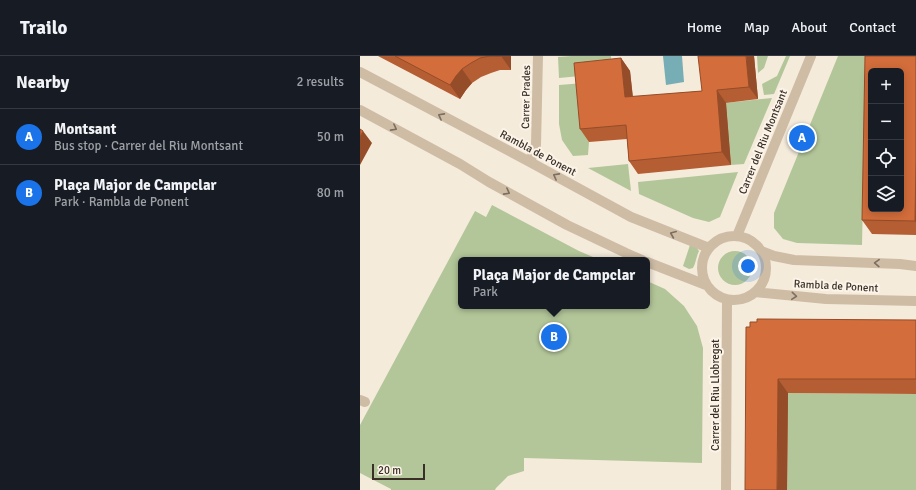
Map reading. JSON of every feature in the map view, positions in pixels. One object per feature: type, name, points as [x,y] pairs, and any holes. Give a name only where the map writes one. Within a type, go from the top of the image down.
[{"type":"street","name":"Carrer Prades","points":[[530,162],[536,145],[538,56]]},
{"type":"street","name":"Carrer del Riu Montsant","points":[[737,236],[811,56]]},
{"type":"street","name":"Rambla de Ponent","points":[[360,72],[631,217],[709,248]]},
{"type":"street","points":[[360,110],[567,224],[635,257]]},
{"type":"street","points":[[737,236],[754,244],[761,251],[765,261],[766,273],[762,284],[747,298],[727,300],[712,292],[706,285],[702,273],[703,260],[709,248],[717,241],[726,237],[737,236]]},
{"type":"street","points":[[761,251],[774,256],[794,260],[900,264],[916,266]]},
{"type":"street","points":[[650,263],[706,285]]},
{"type":"street","name":"Rambla de Ponent","points":[[755,292],[826,299],[916,301]]},
{"type":"street","name":"Carrer del Riu Llobregat","points":[[726,490],[727,300]]},
{"type":"green space","points":[[611,56],[612,73],[559,78],[558,57]]},
{"type":"green space","points":[[757,56],[768,56],[764,68],[758,73]]},
{"type":"green space","points":[[786,56],[790,56],[774,94],[764,95],[762,84],[777,76]]},
{"type":"green space","points":[[838,56],[866,56],[862,245],[797,243],[783,239],[774,228],[774,213]]},
{"type":"green space","points":[[584,83],[589,142],[588,155],[573,156],[562,140],[559,124],[559,85]]},
{"type":"green space","points":[[772,98],[744,164],[731,165],[726,103]]},
{"type":"green space","points":[[628,164],[631,191],[588,168]]},
{"type":"green space","points":[[738,172],[720,217],[709,222],[693,218],[639,194],[638,182]]},
{"type":"green space","points":[[492,205],[593,257],[458,257],[458,309],[650,309],[650,282],[665,289],[684,306],[697,326],[703,348],[702,463],[524,458],[524,471],[508,476],[495,490],[391,490],[360,473],[360,425],[475,211],[486,217]]},
{"type":"green space","points":[[690,245],[696,247],[699,251],[693,268],[689,269],[683,266]]},
{"type":"green space","points":[[732,251],[738,251],[742,252],[749,258],[752,268],[751,275],[745,282],[738,285],[732,285],[728,284],[721,278],[718,271],[718,265],[719,261],[725,254]]},
{"type":"green space","points":[[788,393],[916,394],[916,490],[787,490]]},
{"type":"water","points":[[663,56],[682,56],[684,82],[666,85]]},
{"type":"building","points":[[395,56],[490,56],[480,58],[462,69],[450,85]]},
{"type":"building","points":[[698,56],[746,56],[749,87],[717,90],[722,152],[629,161],[626,125],[580,129],[574,63],[621,58],[625,97],[702,91]]},
{"type":"building","points":[[865,56],[916,56],[915,221],[862,220]]},
{"type":"building","points":[[360,129],[363,131],[360,137]]},
{"type":"building","points":[[757,319],[916,320],[916,379],[778,379],[777,490],[745,490],[746,327],[750,327],[750,322],[757,322]]},
{"type":"place","name":"Montsant","points":[[802,138]]},
{"type":"place","name":"Plaça Major de Campclar","points":[[554,337]]}]
